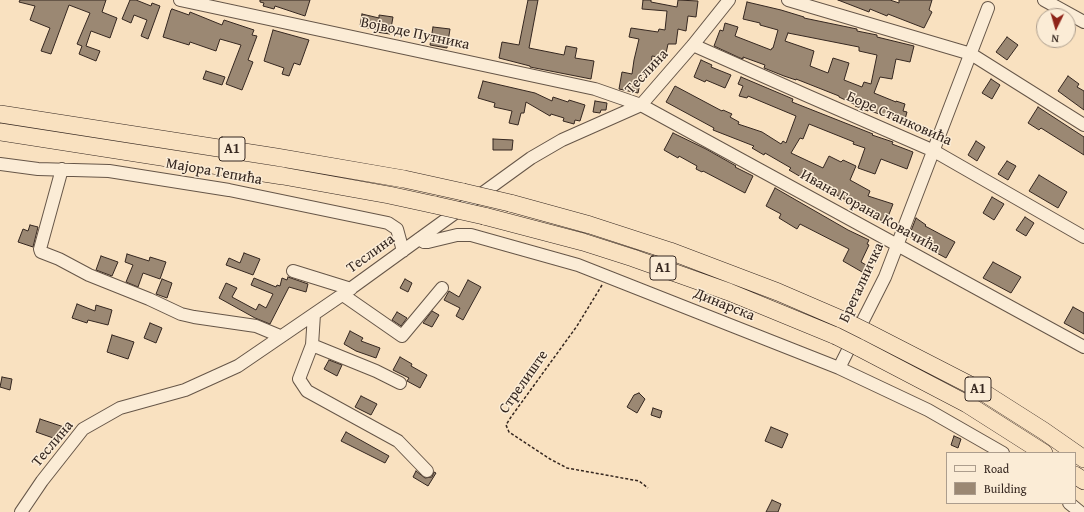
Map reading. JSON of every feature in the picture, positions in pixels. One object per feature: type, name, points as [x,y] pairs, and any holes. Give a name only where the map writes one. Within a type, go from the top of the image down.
[{"type":"highway","name":"A1","points":[[0,114],[404,179],[510,203],[590,225],[670,251],[778,292],[843,320],[978,389],[1075,452]]},
{"type":"highway","name":"A1","points":[[0,132],[283,176],[389,195],[484,216],[576,240],[633,258],[729,292],[836,336],[967,404],[1042,452]]},
{"type":"street","name":"Војводе Путника","points":[[180,0],[595,89],[641,105]]},
{"type":"street","name":"Теслина","points":[[21,512],[42,481],[83,430],[120,408],[185,390],[238,366],[280,336],[347,292],[418,239],[541,152],[562,140],[641,105],[694,45],[729,0]]},
{"type":"street","points":[[788,0],[971,54],[1084,125]]},
{"type":"street","points":[[1044,0],[1084,22]]},
{"type":"street","name":"Брегалничка","points":[[839,368],[885,277],[988,8]]},
{"type":"street","name":"Боре Станковића","points":[[694,45],[934,150],[1084,236]]},
{"type":"street","name":"Ивана Горана Ковачића","points":[[641,105],[1084,347]]},
{"type":"street","name":"Мајора Тепића","points":[[0,164],[38,169],[109,171],[229,190],[388,223],[397,229],[401,239],[403,251]]},
{"type":"street","points":[[62,169],[40,249],[41,252],[59,259],[89,275],[149,299],[181,314],[256,326],[280,336]]},
{"type":"street","name":"Динарска","points":[[418,239],[428,242],[457,235],[471,235],[578,265],[839,368],[928,410],[1001,452]]},
{"type":"street","points":[[293,271],[347,292],[402,336],[442,288]]},
{"type":"street","points":[[314,314],[312,345],[299,379],[307,391],[320,396],[398,441],[427,471]]},
{"type":"street","points":[[312,345],[376,371],[400,383]]},
{"type":"street","points":[[1070,504],[1080,512]]},
{"type":"path","name":"Стрелиште","points":[[607,276],[577,326],[506,425],[508,432],[567,468],[639,481],[648,488]]},
{"type":"building","points":[[20,0],[106,0],[102,12],[117,18],[110,38],[91,31],[86,46],[100,51],[96,61],[79,54],[82,46],[77,44],[90,13],[69,5],[51,54],[41,51],[50,28],[30,20],[35,6],[19,2]]},
{"type":"building","points":[[130,0],[136,0],[151,6],[152,3],[160,6],[148,39],[141,36],[147,20],[134,15],[131,23],[122,19]]},
{"type":"building","points":[[260,0],[310,0],[305,16],[275,6],[274,9],[263,6],[264,3],[260,2]]},
{"type":"building","points":[[528,0],[538,0],[529,48],[564,55],[566,46],[577,48],[575,58],[594,61],[591,79],[530,67],[499,58],[502,42],[519,45]]},
{"type":"building","points":[[643,0],[651,0],[651,2],[677,7],[678,0],[698,1],[696,17],[688,16],[686,31],[678,29],[676,44],[668,44],[665,58],[652,56],[650,75],[642,74],[638,93],[619,89],[622,72],[632,74],[639,39],[629,37],[631,28],[658,32],[659,29],[665,30],[667,11],[642,9]]},
{"type":"building","points":[[838,0],[890,0],[899,3],[899,0],[932,0],[929,10],[932,12],[924,28],[888,14],[887,16],[870,9],[869,12]]},
{"type":"building","points":[[747,2],[781,10],[804,18],[857,29],[857,31],[877,35],[877,37],[914,46],[910,62],[896,59],[892,79],[880,77],[874,93],[905,104],[903,111],[907,112],[904,123],[855,106],[856,105],[839,96],[764,68],[765,65],[743,57],[743,59],[740,58],[714,46],[720,30],[723,31],[725,23],[738,27],[735,36],[771,50],[773,48],[778,30],[760,25],[760,23],[743,19]],"holes":[[[788,33],[859,47],[859,51],[877,55],[871,84],[864,82],[862,87],[844,80],[849,63],[833,58],[828,73],[810,66],[814,51],[785,41]]]},
{"type":"building","points":[[172,9],[189,15],[190,12],[222,25],[224,20],[254,30],[252,35],[257,36],[248,60],[253,62],[242,90],[226,84],[241,45],[220,39],[216,51],[190,42],[189,45],[163,37]]},
{"type":"building","points":[[362,14],[379,18],[379,15],[393,17],[390,34],[376,32],[376,30],[360,26]]},
{"type":"building","points":[[433,27],[450,29],[447,48],[430,45]]},
{"type":"building","points":[[273,30],[309,40],[300,65],[294,63],[289,76],[282,74],[284,68],[264,61]]},
{"type":"building","points":[[1007,37],[1018,45],[1007,60],[996,52]]},
{"type":"building","points":[[701,60],[712,65],[711,67],[731,75],[725,88],[694,77]]},
{"type":"building","points":[[206,71],[225,77],[222,85],[203,79]]},
{"type":"building","points":[[1068,76],[1079,84],[1077,87],[1084,91],[1084,110],[1058,91]]},
{"type":"building","points":[[741,77],[793,99],[792,102],[873,134],[872,135],[893,142],[892,144],[913,152],[907,169],[881,159],[875,174],[858,168],[865,148],[809,124],[803,139],[800,138],[791,153],[823,168],[829,156],[841,162],[843,160],[856,166],[850,180],[870,191],[868,196],[893,204],[886,222],[872,217],[845,202],[846,200],[819,186],[818,187],[789,170],[791,168],[765,153],[764,155],[752,148],[754,146],[713,130],[714,128],[666,102],[675,86],[722,111],[723,110],[732,114],[730,117],[739,122],[738,124],[762,132],[781,144],[783,141],[786,143],[796,116],[748,96],[747,98],[739,96],[743,86],[738,84]]},
{"type":"building","points":[[991,79],[1000,85],[992,99],[982,93]]},
{"type":"building","points":[[483,81],[535,93],[552,101],[553,97],[568,102],[569,100],[585,105],[580,121],[575,120],[574,124],[563,121],[564,118],[551,114],[550,116],[526,102],[524,113],[521,113],[518,125],[509,123],[512,111],[494,107],[495,103],[478,98]]},
{"type":"building","points":[[595,101],[607,103],[606,110],[601,110],[600,113],[593,112]]},
{"type":"building","points":[[1038,107],[1084,137],[1084,155],[1041,128],[1039,130],[1028,123]]},
{"type":"building","points":[[673,133],[706,149],[753,176],[745,193],[703,171],[702,172],[696,169],[697,166],[664,150]]},
{"type":"building","points":[[493,139],[513,140],[512,150],[493,150]]},
{"type":"building","points":[[976,141],[985,147],[977,161],[968,155]]},
{"type":"building","points":[[1007,161],[1016,166],[1008,180],[998,174]]},
{"type":"building","points":[[1039,175],[1067,192],[1058,208],[1029,191]]},
{"type":"building","points":[[775,188],[848,230],[869,240],[867,244],[869,245],[861,262],[873,269],[869,276],[843,261],[849,249],[800,224],[797,229],[779,218],[781,214],[766,206]]},
{"type":"building","points":[[992,197],[1004,204],[994,220],[983,213]]},
{"type":"building","points":[[1025,217],[1034,223],[1026,236],[1016,230]]},
{"type":"building","points":[[916,218],[926,225],[925,226],[955,242],[946,258],[920,244],[909,236]]},
{"type":"building","points":[[30,225],[38,227],[33,247],[18,242],[23,229],[28,231]]},
{"type":"building","points":[[244,253],[260,259],[253,275],[226,265],[229,258],[240,263]]},
{"type":"building","points":[[127,254],[149,261],[150,257],[166,262],[160,279],[143,273],[138,287],[126,282],[133,265],[125,262]]},
{"type":"building","points":[[101,256],[118,262],[112,276],[96,270]]},
{"type":"building","points":[[993,262],[1021,277],[1011,293],[983,278]]},
{"type":"building","points":[[288,277],[308,284],[306,292],[289,287],[270,324],[255,318],[219,298],[226,283],[237,288],[232,297],[256,310],[259,304],[266,308],[273,294],[251,285],[254,278],[276,287],[277,285],[280,286],[282,278],[287,280]]},
{"type":"building","points":[[162,279],[172,283],[167,298],[156,294]]},
{"type":"building","points":[[405,279],[412,283],[408,292],[400,288]]},
{"type":"building","points":[[468,280],[481,287],[463,320],[456,316],[460,308],[444,300],[449,291],[459,297]]},
{"type":"building","points":[[77,304],[95,311],[96,305],[112,310],[108,325],[88,320],[87,323],[72,318]]},
{"type":"building","points":[[1073,307],[1084,313],[1084,334],[1064,323]]},
{"type":"building","points":[[432,311],[439,315],[432,327],[423,323]]},
{"type":"building","points":[[397,312],[407,318],[401,326],[392,320]]},
{"type":"building","points":[[150,323],[162,328],[156,343],[144,338]]},
{"type":"building","points":[[350,331],[363,338],[361,341],[380,348],[376,358],[356,351],[344,344]]},
{"type":"building","points":[[112,335],[134,342],[128,359],[107,352]]},
{"type":"building","points":[[400,357],[412,364],[411,366],[427,375],[420,388],[407,381],[409,378],[393,370]]},
{"type":"building","points":[[329,360],[342,365],[337,376],[324,369]]},
{"type":"building","points":[[2,377],[12,379],[10,390],[0,387]]},
{"type":"building","points":[[639,393],[645,399],[637,413],[627,407],[634,395]]},
{"type":"building","points":[[361,396],[377,404],[371,415],[355,407]]},
{"type":"building","points":[[653,408],[662,411],[660,418],[651,415]]},
{"type":"building","points":[[40,419],[64,427],[59,440],[36,432]]},
{"type":"building","points":[[771,427],[788,434],[782,448],[765,441]]},
{"type":"building","points":[[346,432],[389,456],[385,463],[341,441]]},
{"type":"building","points":[[954,436],[961,439],[958,448],[951,445]]},
{"type":"building","points":[[416,471],[425,478],[432,477],[434,472],[436,473],[428,486],[413,477]]},
{"type":"building","points":[[772,500],[781,504],[778,512],[766,512]]}]
